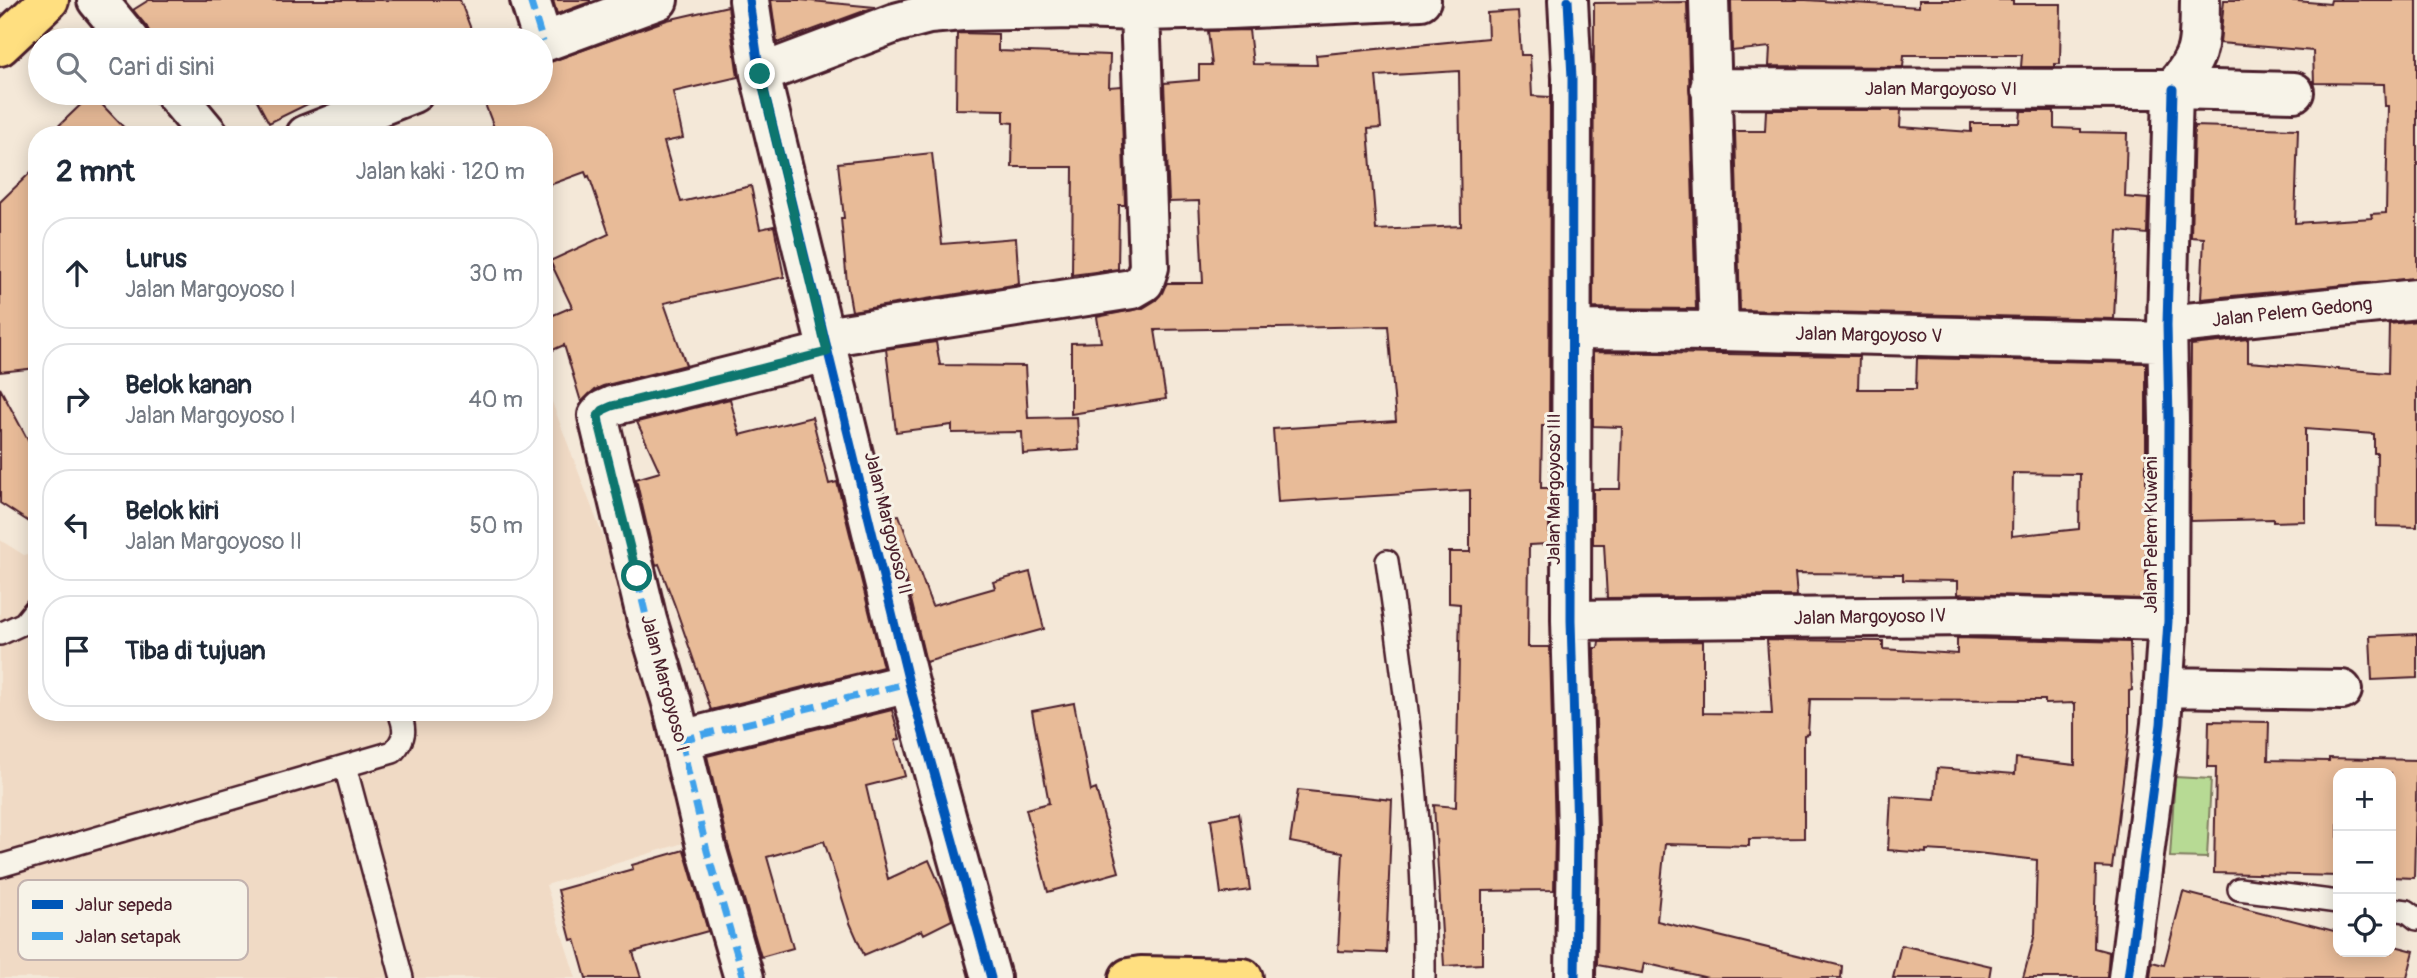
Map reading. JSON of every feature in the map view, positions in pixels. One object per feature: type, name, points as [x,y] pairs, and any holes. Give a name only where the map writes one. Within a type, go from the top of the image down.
[{"type":"main road","points":[[0,46],[49,0]]},
{"type":"main road","points":[[1129,978],[1243,978]]},
{"type":"street","points":[[97,0],[120,28]]},
{"type":"street","points":[[530,0],[538,28]]},
{"type":"street","points":[[553,38],[658,0]]},
{"type":"street","name":"Jalan Margoyoso II","points":[[748,0],[760,74],[909,683],[992,978]]},
{"type":"street","points":[[760,74],[895,23],[929,14],[1075,5],[1140,11],[1421,0]]},
{"type":"street","name":"Jalan Margoyoso III","points":[[1569,0],[1572,78],[1571,620],[1577,832],[1575,978]]},
{"type":"street","points":[[1709,0],[1719,331]]},
{"type":"street","points":[[2173,89],[2189,69],[2199,49],[2200,0]]},
{"type":"street","points":[[825,344],[1132,289],[1144,282],[1149,267],[1140,11]]},
{"type":"street","name":"Jalan Margoyoso VI","points":[[1710,88],[2173,89],[2294,92]]},
{"type":"street","name":"Jalan Pelem Kuweni","points":[[2128,978],[2165,687],[2168,621],[2167,334],[2173,89]]},
{"type":"street","points":[[184,105],[202,126]]},
{"type":"street","points":[[329,126],[382,105]]},
{"type":"street","name":"Jalan Pelem Gedong","points":[[2167,334],[2417,299]]},
{"type":"street","name":"Jalan Margoyoso V","points":[[1572,330],[2167,334]]},
{"type":"street","name":"Jalan Margoyoso I","points":[[744,978],[707,850],[681,740],[647,620],[598,416],[612,406],[825,344]]},
{"type":"street","name":"Jalan Margoyoso IV","points":[[1571,620],[1975,616],[2168,621]]},
{"type":"street","points":[[681,740],[909,683]]},
{"type":"street","points":[[2165,687],[2342,690]]},
{"type":"lane","points":[[1387,561],[1402,661],[1420,860],[1424,978]]},
{"type":"lane","points":[[0,634],[24,623],[28,618]]},
{"type":"lane","points":[[0,866],[393,752],[401,743],[405,728],[402,721]]},
{"type":"lane","points":[[345,766],[402,978]]},
{"type":"lane","points":[[2239,889],[2333,901]]},
{"type":"lane","points":[[2396,910],[2407,911],[2417,919]]},
{"type":"shaded area","points":[[553,405],[671,716],[693,840],[546,885],[576,978],[0,978],[0,540],[24,555],[28,553],[28,721],[553,721]]},
{"type":"green space","points":[[2175,777],[2211,779],[2207,858],[2170,857]]},
{"type":"building","points":[[149,0],[460,0],[470,28],[147,28],[133,10]]},
{"type":"building","points":[[553,0],[590,0],[590,2],[557,14]]},
{"type":"building","points":[[771,0],[801,0],[875,7],[777,43]]},
{"type":"building","points":[[1731,0],[1806,0],[1919,7],[1919,0],[2013,0],[2013,4],[2061,4],[2060,64],[2055,64],[2055,67],[2021,67],[2022,55],[1904,55],[1903,67],[1769,66],[1770,47],[1732,51]]},
{"type":"building","points":[[2224,0],[2285,0],[2330,4],[2331,0],[2417,0],[2417,278],[2201,299],[2204,238],[2191,237],[2194,126],[2298,129],[2295,223],[2372,218],[2371,214],[2386,213],[2388,106],[2385,106],[2384,84],[2314,83],[2313,51],[2220,43]]},
{"type":"building","points":[[1687,2],[1696,309],[1593,308],[1594,3]]},
{"type":"building","points":[[728,6],[738,77],[673,92],[683,138],[664,142],[681,202],[751,186],[760,229],[774,226],[784,277],[664,303],[686,365],[603,386],[581,402],[564,345],[553,350],[553,315],[572,307],[553,267],[553,260],[609,234],[589,176],[587,177],[585,172],[553,184],[553,126],[494,126],[485,105],[553,105],[553,61],[667,20]]},
{"type":"building","points":[[1518,11],[1521,55],[1530,55],[1532,96],[1550,97],[1549,426],[1542,426],[1541,488],[1549,488],[1549,544],[1529,545],[1528,647],[1550,647],[1554,890],[1482,891],[1482,964],[1444,966],[1434,805],[1456,807],[1460,604],[1449,603],[1449,552],[1470,552],[1470,490],[1278,502],[1273,429],[1396,421],[1388,326],[1155,330],[1166,399],[1071,414],[1071,343],[1101,342],[1097,317],[1143,308],[1156,300],[1167,283],[1203,283],[1199,201],[1169,202],[1164,83],[1199,80],[1199,65],[1212,65],[1208,31],[1249,30],[1253,64],[1317,65],[1316,55],[1488,38],[1487,13]],"holes":[[[1459,71],[1461,226],[1376,230],[1368,129],[1381,128],[1376,76]]]},
{"type":"building","points":[[957,33],[998,34],[998,51],[1110,55],[1109,87],[1121,86],[1125,205],[1119,205],[1118,269],[1072,275],[1073,167],[1012,167],[1013,123],[1004,122],[1004,110],[956,109]]},
{"type":"building","points":[[80,105],[102,105],[122,126],[58,126]]},
{"type":"building","points":[[259,105],[306,105],[269,123]]},
{"type":"building","points":[[1766,110],[1901,110],[1900,127],[1971,132],[1971,123],[2020,123],[2021,111],[2054,111],[2054,128],[2081,129],[2081,132],[2127,133],[2125,197],[2148,199],[2147,234],[2118,231],[2114,319],[1740,310],[1735,131],[1765,131]]},
{"type":"building","points":[[932,153],[942,244],[1016,238],[1019,284],[852,311],[847,283],[838,163]]},
{"type":"building","points":[[28,175],[28,369],[0,372],[0,202]]},
{"type":"building","points":[[2417,321],[2417,527],[2376,526],[2377,453],[2374,453],[2374,434],[2305,429],[2305,521],[2190,521],[2191,345],[2248,339],[2248,362],[2388,373],[2389,324]]},
{"type":"building","points":[[936,342],[940,365],[1025,366],[1028,418],[1077,417],[1079,450],[1023,454],[1022,432],[952,433],[952,425],[896,432],[886,349]]},
{"type":"building","points":[[1593,352],[1859,356],[1858,389],[1916,389],[1917,358],[2146,363],[2146,599],[1958,594],[1958,581],[1903,580],[1903,574],[1795,573],[1797,596],[1607,598],[1604,544],[1593,544],[1593,489],[1620,489],[1622,427],[1593,426]],"holes":[[[2013,473],[2080,474],[2079,529],[2012,536]]]},
{"type":"building","points":[[0,388],[28,440],[28,521],[0,503]]},
{"type":"building","points":[[730,399],[740,435],[812,417],[829,484],[837,482],[883,667],[711,710],[675,606],[659,564],[656,565],[636,479],[660,472],[637,422]]},
{"type":"building","points":[[899,515],[932,606],[995,588],[993,582],[1030,572],[1044,629],[926,662],[891,516]]},
{"type":"building","points":[[2417,634],[2417,678],[2372,680],[2370,636]]},
{"type":"building","points":[[1957,638],[2130,642],[2132,690],[2129,691],[2129,732],[2112,868],[2096,867],[2094,948],[2109,952],[2107,978],[2023,978],[2035,934],[2037,860],[1977,853],[1888,850],[1891,796],[1935,799],[1937,768],[2015,774],[2016,758],[2075,765],[2075,703],[2045,704],[2045,700],[1810,699],[1808,734],[1804,735],[1804,838],[1749,839],[1749,846],[1665,844],[1657,921],[1842,966],[1841,978],[1708,978],[1644,963],[1642,973],[1597,965],[1599,831],[1594,648],[1598,648],[1599,642],[1703,641],[1703,713],[1772,714],[1767,640],[1883,641],[1883,649],[1957,654]]},
{"type":"building","points":[[1074,703],[1091,791],[1096,789],[1119,872],[1048,892],[1026,809],[1049,803],[1032,711]]},
{"type":"building","points":[[892,710],[900,739],[895,740],[905,776],[866,786],[888,879],[929,860],[952,920],[924,934],[922,930],[864,955],[850,923],[824,841],[767,857],[793,948],[761,957],[728,845],[707,756]]},
{"type":"building","points":[[2209,721],[2269,722],[2268,760],[2417,760],[2414,878],[2396,877],[2396,768],[2333,768],[2333,876],[2214,873],[2216,767],[2208,767]]},
{"type":"building","points":[[1298,790],[1392,800],[1386,953],[1338,951],[1343,852],[1290,842]]},
{"type":"building","points":[[1239,813],[1250,890],[1221,894],[1211,819]]},
{"type":"building","points":[[684,850],[708,931],[633,952],[641,978],[586,978],[575,939],[571,940],[558,890],[633,869],[632,865]]},
{"type":"building","points":[[2183,892],[2333,931],[2333,957],[2396,957],[2396,946],[2414,951],[2407,978],[2150,978],[2152,962],[2164,965]]},
{"type":"building","points":[[1901,945],[1991,966],[1989,978],[1893,978]]},
{"type":"marked path","points":[[530,0],[539,28]]},
{"type":"marked path","points":[[744,978],[707,851],[598,416],[612,406],[827,352]]},
{"type":"marked path","points":[[681,740],[909,683]]},
{"type":"cycle path","points":[[749,0],[760,74],[909,683],[991,978]]},
{"type":"cycle path","points":[[1568,0],[1572,78],[1571,620],[1577,832],[1575,978]]},
{"type":"cycle path","points":[[2128,978],[2161,724],[2168,621],[2167,325],[2173,89]]},
{"type":"route","points":[[637,576],[599,423],[598,416],[603,410],[827,352],[760,74]]}]
